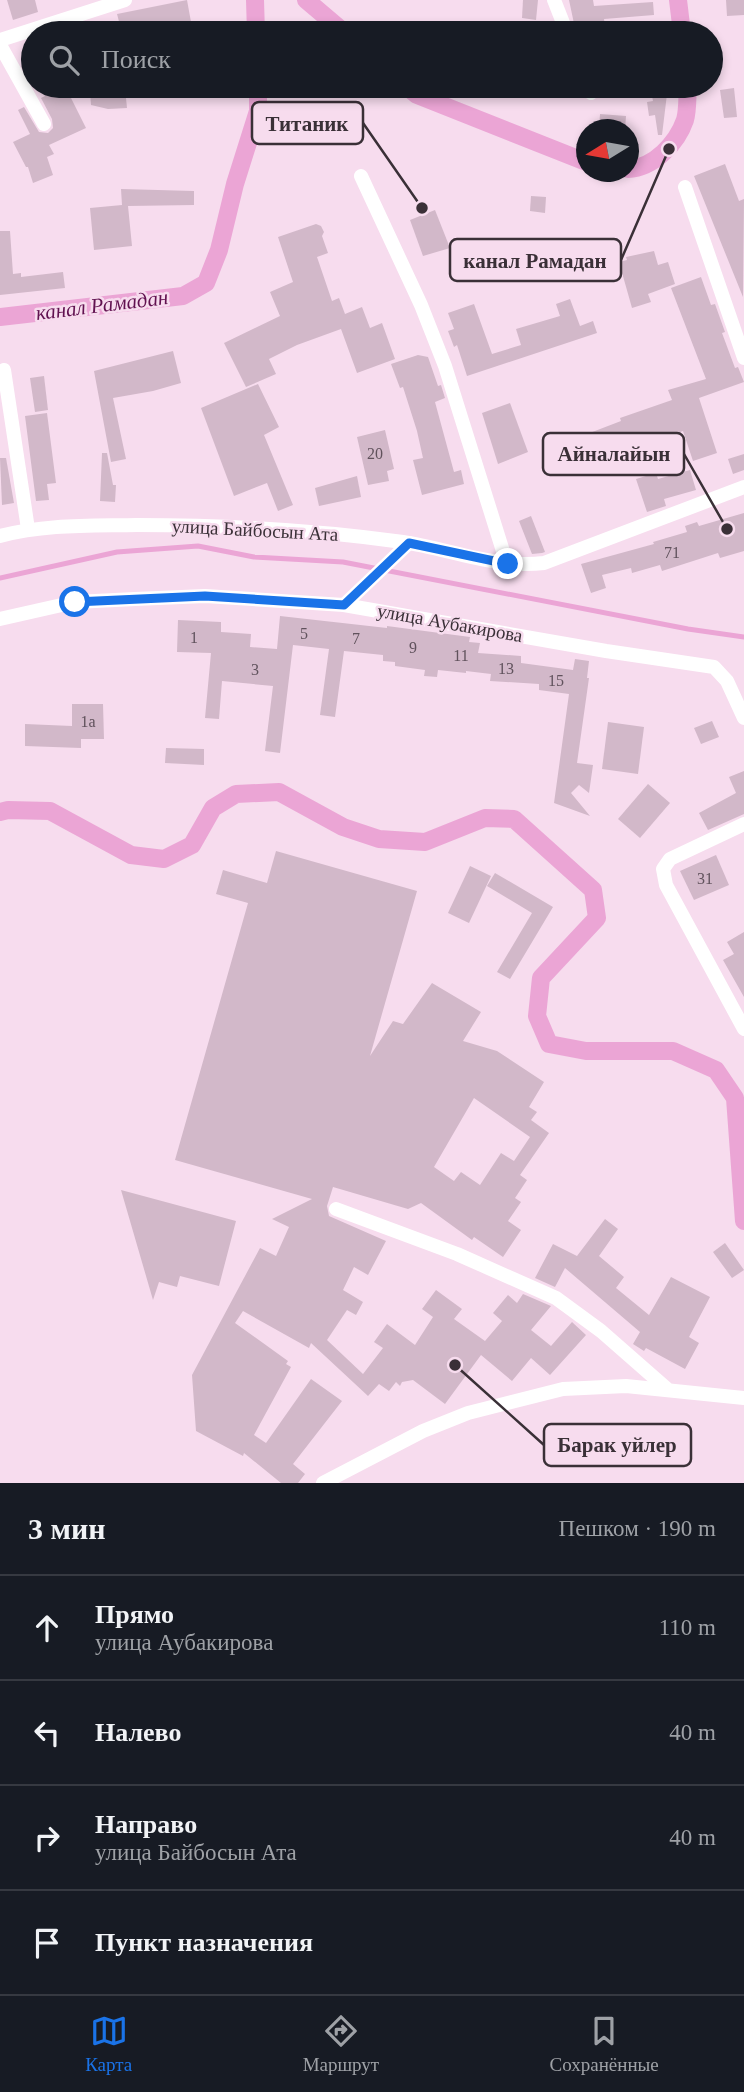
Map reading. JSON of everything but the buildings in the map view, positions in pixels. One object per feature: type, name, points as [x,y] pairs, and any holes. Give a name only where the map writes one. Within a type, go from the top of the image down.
[{"type":"street","points":[[62,21],[125,0]]},
{"type":"street","points":[[554,0],[562,21]]},
{"type":"street","points":[[21,35],[0,42],[21,81]]},
{"type":"street","points":[[30,98],[44,124]]},
{"type":"street","points":[[361,176],[446,366],[508,564]]},
{"type":"street","points":[[685,187],[744,358]]},
{"type":"street","points":[[4,370],[28,529]]},
{"type":"street","name":"улица Байбосын Ата","points":[[0,536],[28,529],[75,526],[189,525],[353,536],[409,543],[508,564],[544,563],[744,487]]},
{"type":"street","points":[[344,605],[409,543]]},
{"type":"street","name":"улица Аубакирова","points":[[0,619],[75,602],[205,596],[344,605],[713,667],[727,681],[744,718]]},
{"type":"street","points":[[744,824],[670,859],[663,869],[666,885],[744,1029]]},
{"type":"street","points":[[335,1209],[457,1254],[556,1298],[601,1331],[666,1388]]},
{"type":"street","points":[[323,1483],[422,1431],[468,1413],[523,1397],[584,1386],[666,1388],[744,1398]]},
{"type":"waterway","name":"канал Рамадан","points":[[255,0],[256,21]]},
{"type":"waterway","name":"канал Рамадан","points":[[306,0],[331,21]]},
{"type":"waterway","name":"канал Рамадан","points":[[678,0],[681,21]]},
{"type":"waterway","name":"канал Рамадан","points":[[0,317],[183,296],[206,283],[219,250],[235,184],[258,111],[258,98]]},
{"type":"waterway","name":"канал Рамадан","points":[[425,98],[576,158]]},
{"type":"waterway","name":"канал Рамадан","points":[[639,168],[663,153],[676,137],[686,116],[687,98]]},
{"type":"waterway","points":[[0,578],[117,552],[198,546],[254,557],[343,562],[688,629],[744,637]]},
{"type":"waterway","name":"канал Рамадан","points":[[0,812],[50,811],[131,855],[164,859],[192,845],[213,808],[236,794],[279,792],[343,827],[379,839],[425,842],[485,818],[514,819],[593,890],[597,918],[541,978],[537,1016],[549,1044],[586,1051],[673,1051],[716,1070],[735,1098],[744,1221]]},
{"type":"place","name":"канал Рамадан","points":[[669,149]]},
{"type":"place","name":"Титаник","points":[[422,208]]},
{"type":"place","name":"Айналайын","points":[[727,529]]},
{"type":"place","name":"Барак уйлер","points":[[455,1365]]},
{"type":"route","points":[[75,602],[205,596],[344,605],[409,543],[508,564]]}]
